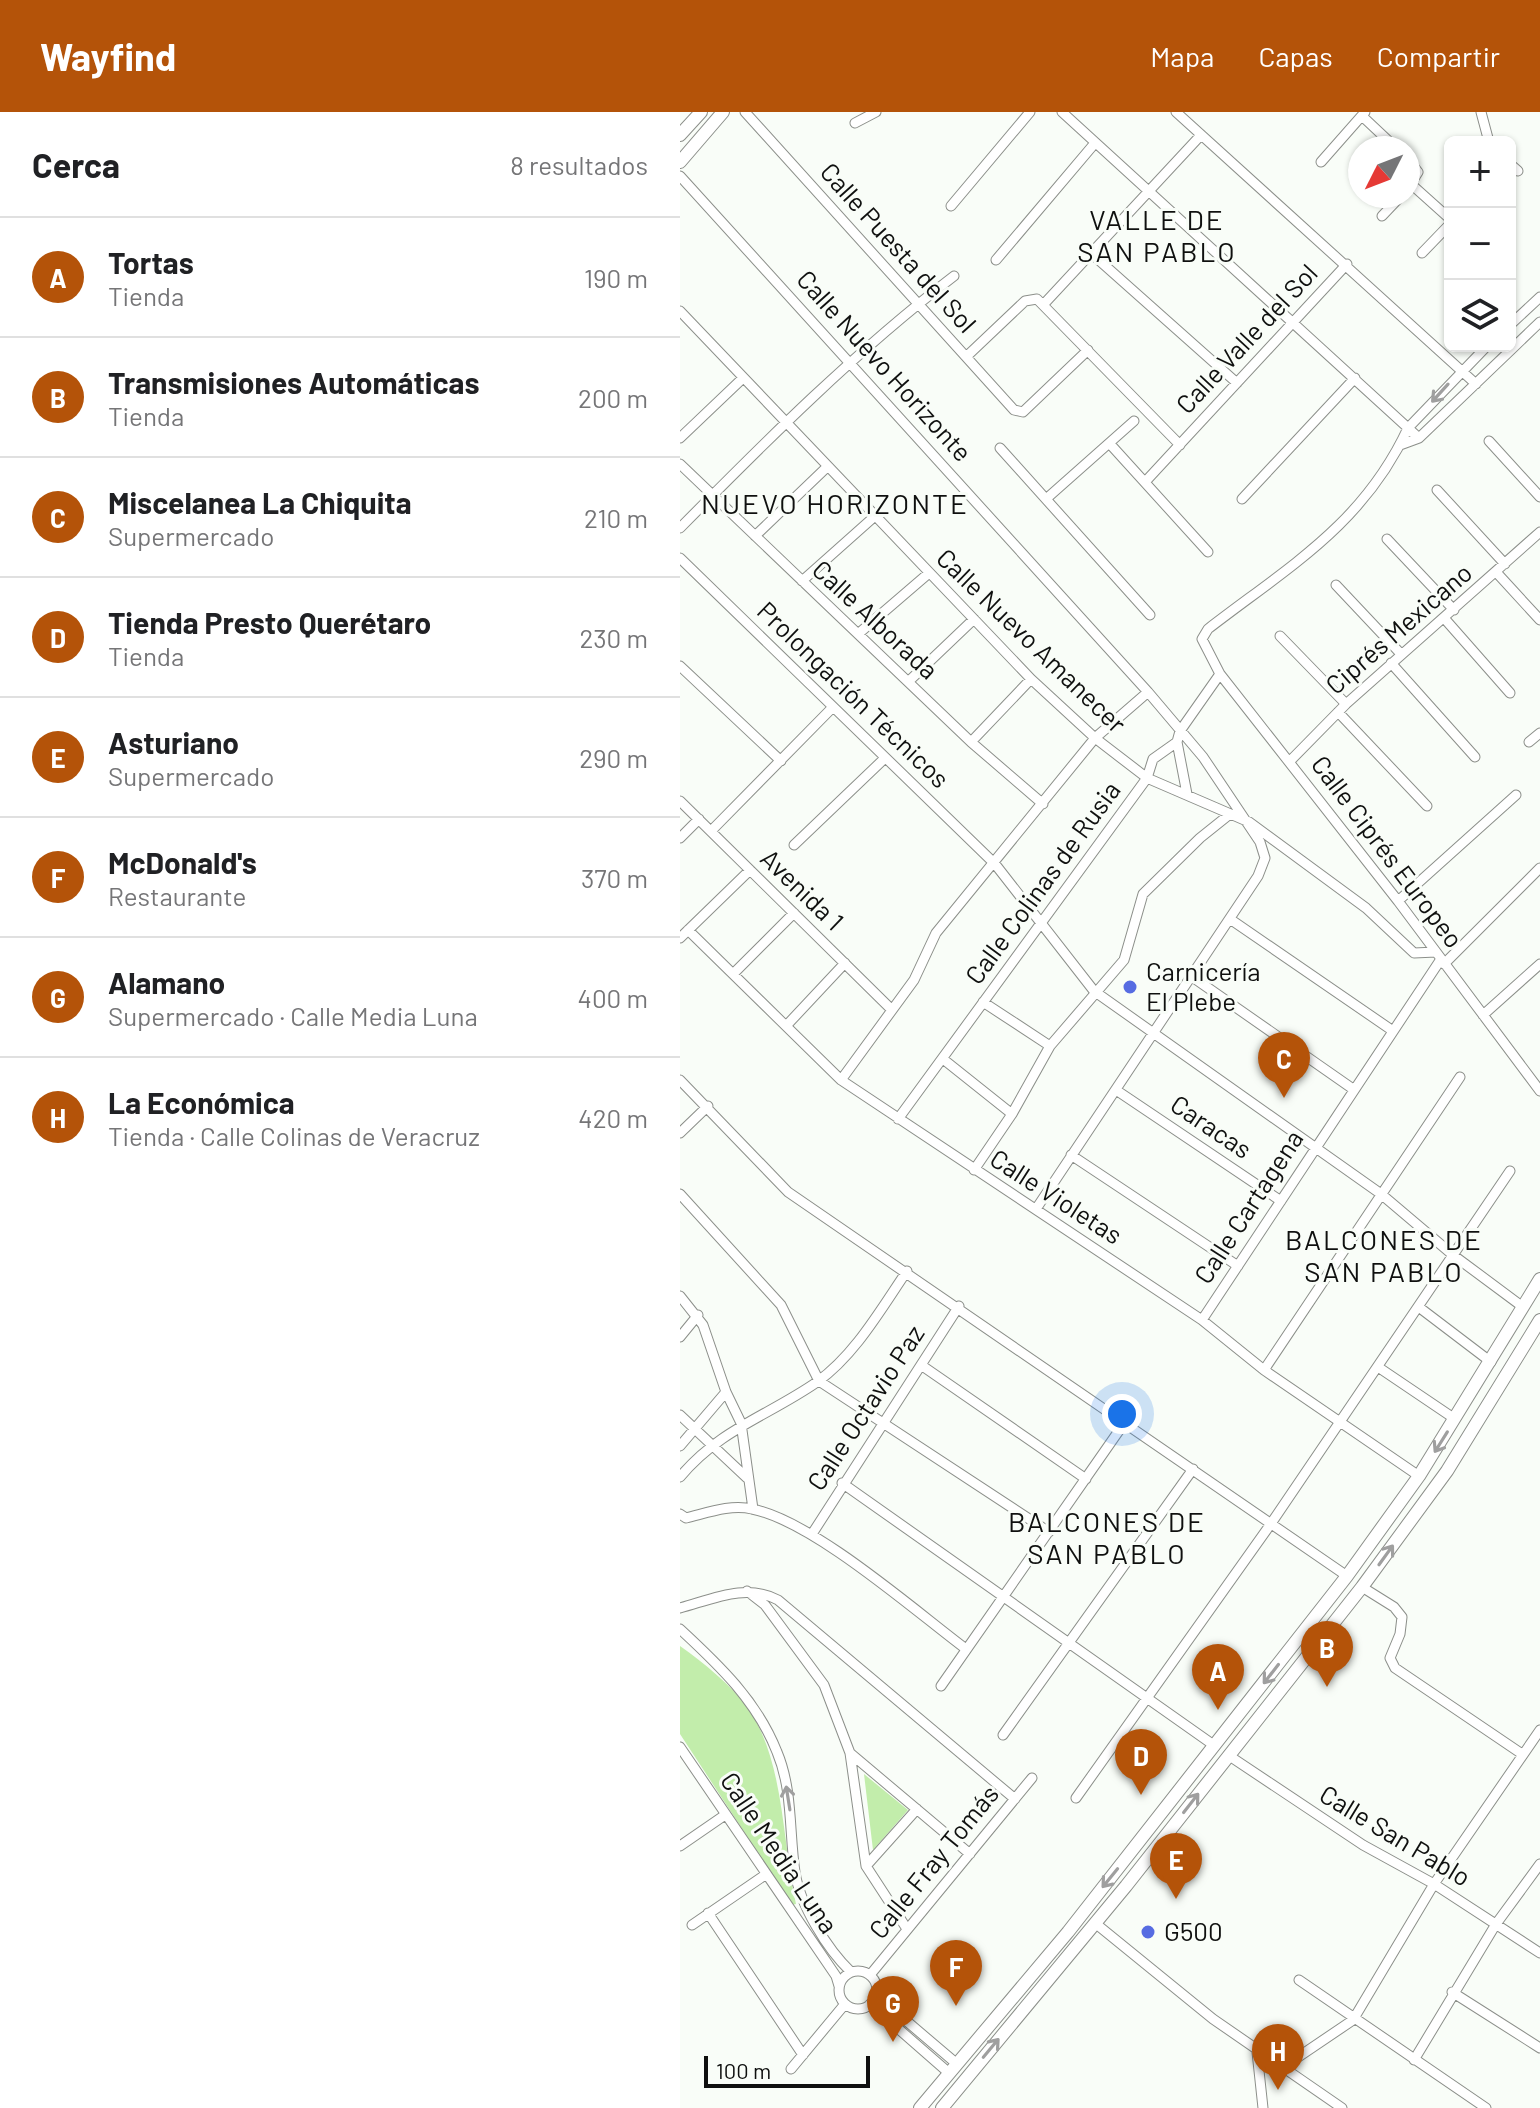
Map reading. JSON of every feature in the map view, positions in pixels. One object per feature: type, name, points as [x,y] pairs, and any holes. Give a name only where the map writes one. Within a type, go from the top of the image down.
[{"type":"main road","points":[[680,135],[701,112]]},
{"type":"main road","points":[[680,162],[723,112]]},
{"type":"main road","points":[[920,2108],[1215,1746],[1347,1576],[1419,1476],[1540,1279]]},
{"type":"main road","points":[[942,2108],[1095,1923],[1362,1587],[1447,1471],[1540,1320]]},
{"type":"main road","points":[[1473,1390],[1491,1401]]},
{"type":"street","name":"Calle Puesta del Sol","points":[[745,112],[1019,413],[1088,350]]},
{"type":"street","points":[[855,123],[876,112]]},
{"type":"street","points":[[951,206],[1030,112]]},
{"type":"street","points":[[1062,112],[1292,326],[1355,378],[1419,438]]},
{"type":"street","points":[[1176,112],[1476,384]]},
{"type":"street","points":[[1481,112],[1487,136]]},
{"type":"street","points":[[1321,162],[1363,114],[1384,136]]},
{"type":"street","points":[[1043,305],[1093,255],[1201,135]]},
{"type":"street","points":[[996,260],[1095,143]]},
{"type":"street","name":"Calle Nuevo Horizonte","points":[[680,176],[852,362],[1180,731]]},
{"type":"street","points":[[1420,195],[1444,217]]},
{"type":"street","points":[[1382,216],[1390,208]]},
{"type":"street","points":[[1422,253],[1444,229]]},
{"type":"street","points":[[1093,255],[1237,383]]},
{"type":"street","name":"Calle Valle del Sol","points":[[1145,482],[1347,264]]},
{"type":"street","points":[[680,528],[785,423],[917,304],[954,276]]},
{"type":"street","points":[[1516,319],[1540,297]]},
{"type":"street","points":[[967,356],[1030,298],[1043,305],[1180,445]]},
{"type":"street","name":"Calle Nuevo Amanecer","points":[[680,311],[1031,679],[1095,738],[1147,778],[1249,822]]},
{"type":"street","points":[[1400,445],[1419,438],[1540,322]]},
{"type":"street","points":[[1400,445],[1408,428],[1480,352]]},
{"type":"street","points":[[680,438],[743,378]]},
{"type":"street","points":[[1242,499],[1355,378]]},
{"type":"street","points":[[1046,499],[1134,421]]},
{"type":"street","points":[[1489,441],[1540,497]]},
{"type":"street","points":[[1110,444],[1208,552]]},
{"type":"street","name":"Calle Ciprés Europeo","points":[[1400,445],[1341,527],[1296,566],[1208,629],[1202,639],[1220,674],[1398,901],[1540,1091]]},
{"type":"street","points":[[1000,448],[1150,615]]},
{"type":"street","name":"Calle Alborada","points":[[680,464],[971,742],[1043,804]]},
{"type":"street","points":[[755,536],[827,467]]},
{"type":"street","points":[[1437,490],[1505,564]]},
{"type":"street","points":[[802,581],[875,516]]},
{"type":"street","name":"Ciprés Mexicano","points":[[1290,761],[1346,704],[1540,532]]},
{"type":"street","points":[[1387,539],[1454,610]]},
{"type":"street","name":"Prolongación Técnicos","points":[[680,558],[995,864],[1096,992],[1381,1194],[1453,1255],[1523,1307]]},
{"type":"street","points":[[1496,572],[1540,620]]},
{"type":"street","points":[[858,634],[929,573]]},
{"type":"street","points":[[1336,585],[1401,654]]},
{"type":"street","points":[[1444,618],[1510,693]]},
{"type":"street","points":[[909,681],[974,619]]},
{"type":"street","points":[[1280,636],[1346,704]]},
{"type":"street","points":[[1391,663],[1475,757]]},
{"type":"street","points":[[680,666],[781,761]]},
{"type":"street","name":"Calle Colinas de Rusia","points":[[898,1119],[1147,778],[1153,759],[1177,742],[1180,731],[1220,674]]},
{"type":"street","points":[[971,742],[1031,679]]},
{"type":"street","points":[[841,1080],[914,980],[926,947],[1095,738],[1148,692]]},
{"type":"street","points":[[711,831],[833,707]]},
{"type":"street","points":[[1338,712],[1427,806]]},
{"type":"street","points":[[1036,1209],[1230,919],[1258,876],[1265,858],[1249,822],[1203,757],[1180,731]]},
{"type":"street","points":[[1529,742],[1540,733]]},
{"type":"street","points":[[1177,742],[1187,794]]},
{"type":"street","points":[[794,845],[885,758]]},
{"type":"street","points":[[1398,901],[1516,795]]},
{"type":"street","name":"Avenida 1","points":[[680,801],[892,1010]]},
{"type":"street","points":[[974,1170],[1012,1114],[1050,1046],[1124,960],[1143,894],[1200,838],[1230,814]]},
{"type":"street","points":[[680,838],[699,819]]},
{"type":"street","points":[[1249,822],[1366,908],[1408,949],[1440,958]]},
{"type":"street","name":"Calle Cartagena","points":[[1202,1320],[1440,958],[1540,868]]},
{"type":"street","points":[[680,938],[750,870]]},
{"type":"street","points":[[733,974],[794,913]]},
{"type":"street","points":[[1230,919],[1393,1031]]},
{"type":"street","name":"Calle Violetas","points":[[688,930],[841,1080],[1202,1320],[1264,1370],[1419,1476]]},
{"type":"street","points":[[786,1026],[845,963]]},
{"type":"street","points":[[1483,1015],[1540,964]]},
{"type":"street","points":[[1191,976],[1353,1089]]},
{"type":"street","points":[[983,1002],[1050,1046]]},
{"type":"street","points":[[943,1059],[1012,1114]]},
{"type":"street","points":[[1264,1370],[1460,1077]]},
{"type":"street","points":[[680,1080],[788,1192],[959,1306],[1347,1576]]},
{"type":"street","name":"Caracas","points":[[1116,1090],[1281,1201]]},
{"type":"street","points":[[680,1133],[707,1106]]},
{"type":"street","points":[[1071,1155],[1238,1266]]},
{"type":"street","points":[[1076,1798],[1270,1525],[1510,1171]]},
{"type":"street","points":[[680,1194],[781,1305],[819,1381],[1049,1532]]},
{"type":"street","points":[[680,1477],[713,1443],[741,1423],[819,1381],[864,1334],[907,1271]]},
{"type":"street","points":[[680,1296],[698,1315],[726,1392],[741,1423],[753,1509]]},
{"type":"street","name":"Calle Octavio Paz","points":[[812,1534],[842,1483],[959,1306]]},
{"type":"street","points":[[1420,1308],[1491,1362]]},
{"type":"street","points":[[680,1337],[698,1315]]},
{"type":"street","points":[[921,1365],[1086,1479]]},
{"type":"street","points":[[1378,1367],[1455,1419]]},
{"type":"street","points":[[694,1460],[680,1447],[726,1392]]},
{"type":"street","points":[[680,1415],[747,1478]]},
{"type":"street","points":[[941,1686],[1125,1422]]},
{"type":"street","points":[[1003,1735],[1193,1469]]},
{"type":"street","points":[[842,1483],[1147,1695],[1215,1746]]},
{"type":"street","points":[[683,1516],[718,1510],[753,1509],[812,1534],[966,1649]]},
{"type":"street","points":[[1362,1587],[1394,1607],[1402,1617],[1400,1634],[1390,1658],[1395,1668],[1522,1754]]},
{"type":"street","points":[[746,1590],[765,1605],[824,1685],[850,1753],[866,1866],[907,1929]]},
{"type":"street","points":[[680,1608],[746,1590],[763,1592],[778,1600],[1015,1799]]},
{"type":"street","name":"Calle Media Luna","points":[[680,1629],[754,1705],[772,1741],[787,1792],[795,1874],[805,1905],[851,1972]]},
{"type":"street","points":[[1282,2068],[1353,2020],[1434,1884],[1540,1730]]},
{"type":"street","name":"Calle Media Luna","points":[[680,1747],[836,1976],[839,1986]]},
{"type":"street","points":[[850,1753],[970,1854]]},
{"type":"street","name":"Calle San Pablo","points":[[1228,1755],[1363,1845],[1434,1884],[1540,1953]]},
{"type":"street","name":"Calle Fray Tomás","points":[[870,1975],[1032,1778]]},
{"type":"street","points":[[866,1866],[917,1809]]},
{"type":"street","points":[[680,1846],[725,1815]]},
{"type":"street","points":[[1414,2060],[1452,1992],[1540,1864]]},
{"type":"street","points":[[692,1925],[765,1875]]},
{"type":"street","points":[[708,1913],[803,2055]]},
{"type":"street","points":[[1095,1923],[1257,2052],[1342,2108]]},
{"type":"street","points":[[845,2004],[839,1986],[851,1972],[870,1975],[875,1982],[873,2000]]},
{"type":"street","points":[[1299,1980],[1353,2020],[1486,2108]]},
{"type":"street","points":[[1452,1992],[1540,2048]]},
{"type":"street","points":[[873,2000],[953,2068]]},
{"type":"street","points":[[845,2004],[858,2009],[873,2000]]},
{"type":"street","points":[[791,2069],[845,2004]]},
{"type":"street","points":[[1257,2052],[1263,2108]]},
{"type":"green space","points":[[680,1646],[733,1691],[760,1729],[776,1778],[796,1904],[792,1905],[680,1734]]},
{"type":"green space","points":[[864,1774],[908,1810],[873,1850]]},
{"type":"place","name":"Carnicería El Plebe","points":[[1130,987]]},
{"type":"place","name":"Miscelanea La Chiquita","points":[[1284,1098]]},
{"type":"place","name":"Transmisiones Automáticas","points":[[1327,1687]]},
{"type":"place","name":"Tortas","points":[[1218,1710]]},
{"type":"place","name":"Tienda Presto Querétaro","points":[[1141,1795]]},
{"type":"place","name":"Asturiano","points":[[1176,1899]]},
{"type":"place","name":"G500","points":[[1148,1932]]},
{"type":"place","name":"McDonald's","points":[[956,2006]]},
{"type":"place","name":"Alamano","points":[[893,2042]]},
{"type":"place","name":"La Económica","points":[[1278,2090]]},
{"type":"district","name":"VALLE DE SAN PABLO","points":[[1157,236]]},
{"type":"district","name":"NUEVO HORIZONTE","points":[[835,504]]},
{"type":"district","name":"BALCONES DE SAN PABLO","points":[[1384,1256]]},
{"type":"district","name":"BALCONES DE SAN PABLO","points":[[1107,1538]]}]
